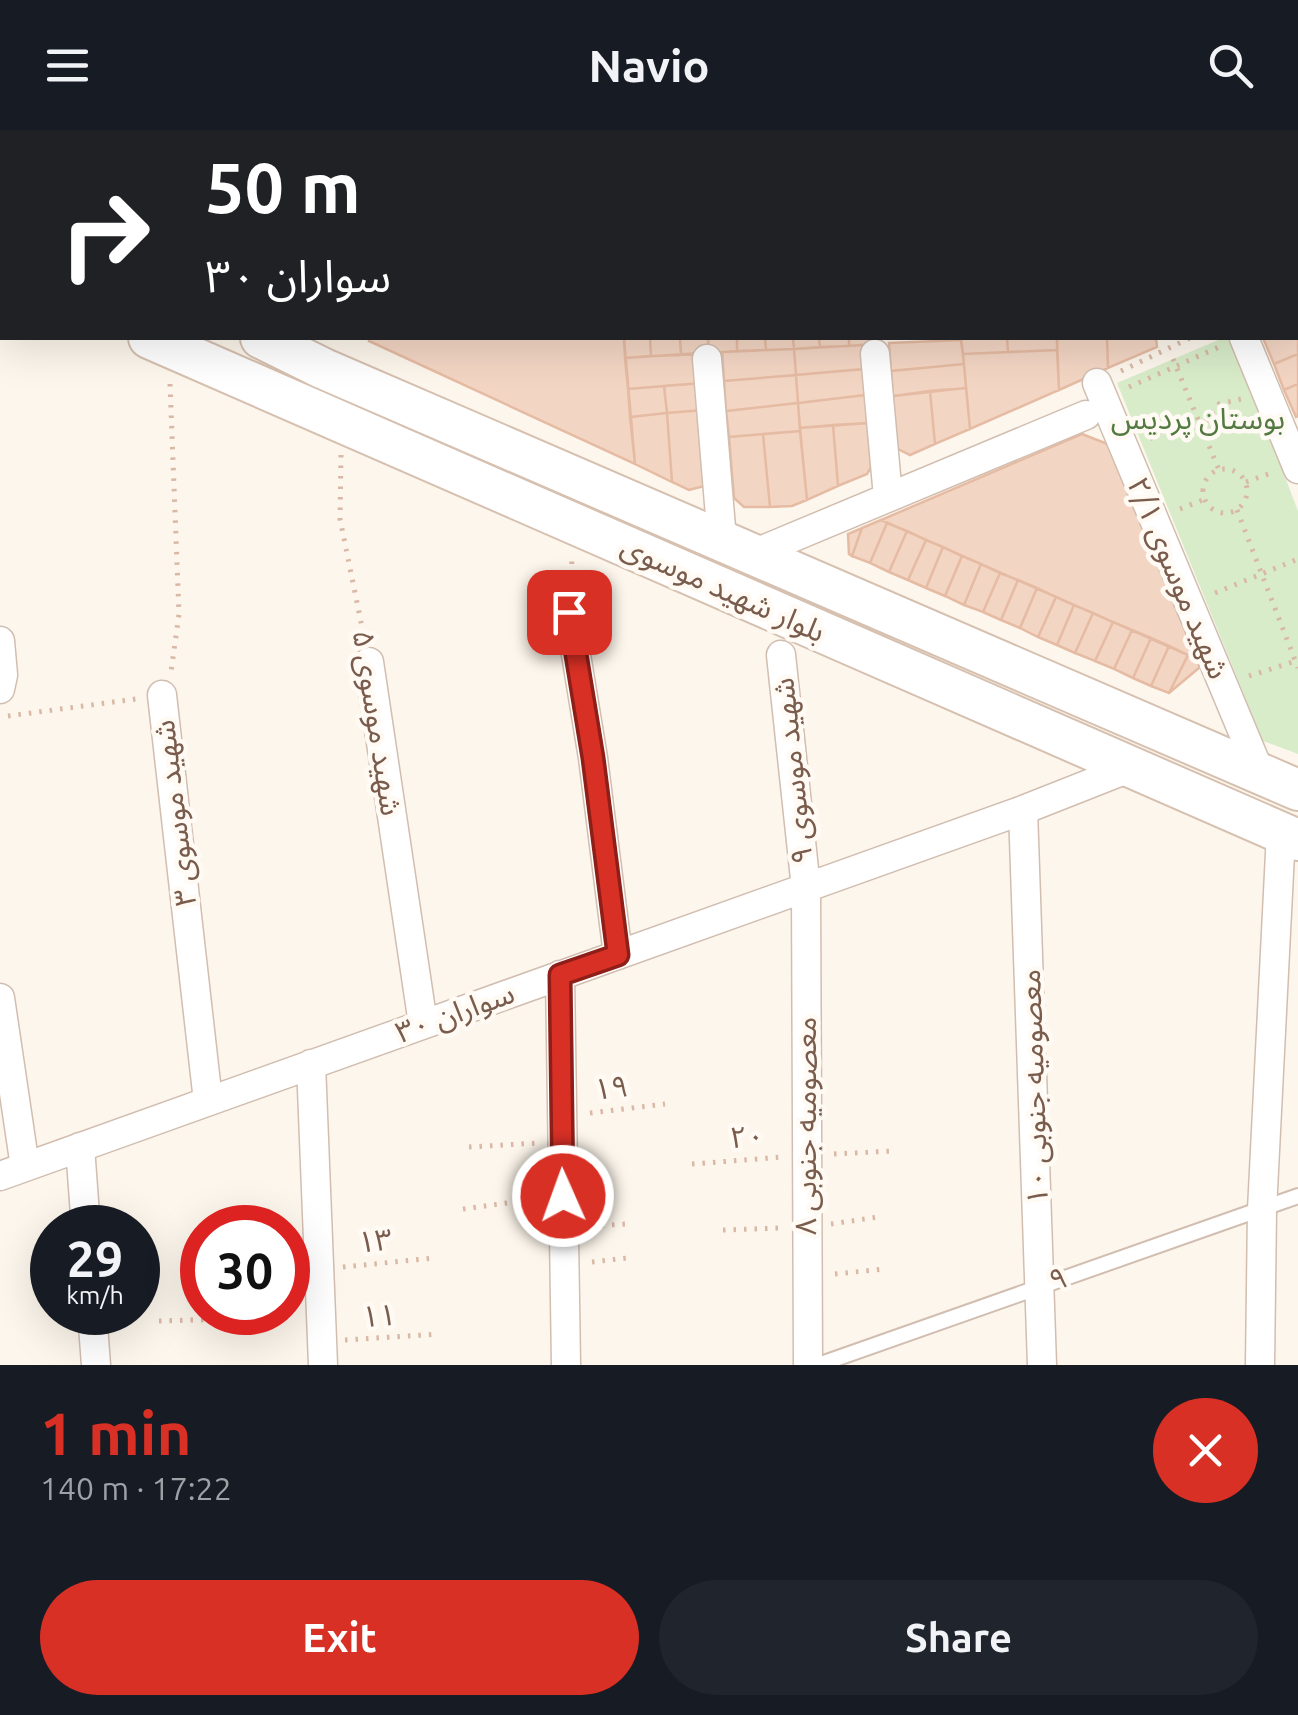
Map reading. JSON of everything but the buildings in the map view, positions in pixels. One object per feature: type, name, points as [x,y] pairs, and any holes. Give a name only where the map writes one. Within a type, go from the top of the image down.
[{"type":"main road","name":"بلوار شهید موسوی","points":[[265,340],[324,369],[1298,790]]},
{"type":"main road","name":"بلوار شهید موسوی","points":[[158,342],[1289,836]]},
{"type":"main road","points":[[1026,721],[1039,677]]},
{"type":"street","points":[[1239,340],[1268,396],[1298,469]]},
{"type":"street","points":[[875,354],[888,498]]},
{"type":"street","points":[[708,359],[737,547],[888,498],[1095,399]]},
{"type":"street","name":"شهید موسوی ۲/۱","points":[[1095,399],[1126,454],[1260,773]]},
{"type":"street","points":[[569,612],[593,758],[618,955]]},
{"type":"street","points":[[0,642],[0,688]]},
{"type":"street","name":"شهید موسوی ۹","points":[[781,655],[806,888]]},
{"type":"street","name":"شهید موسوی ۵","points":[[368,662],[423,1024]]},
{"type":"street","name":"شهید موسوی ۳","points":[[162,695],[208,1101]]},
{"type":"street","name":"سواران ۳۰","points":[[12,1171],[1023,810],[1132,767]]},
{"type":"street","name":"معصومیه جنوبی ۱۰","points":[[1023,810],[1042,1365]]},
{"type":"street","points":[[1260,1365],[1262,1210],[1289,836]]},
{"type":"street","name":"معصومیه جنوبی ۸","points":[[806,888],[808,1365]]},
{"type":"street","points":[[560,975],[566,1365]]},
{"type":"street","points":[[0,998],[12,1171]]},
{"type":"street","points":[[311,1064],[322,1341]]},
{"type":"street","points":[[80,1148],[84,1205]]},
{"type":"street","points":[[94,1335],[96,1365]]},
{"type":"lane","name":"۹","points":[[818,1365],[1298,1196]]},
{"type":"path","points":[[1095,399],[1187,340]]},
{"type":"path","points":[[1095,399],[1175,362],[1235,340]]},
{"type":"path","name":"شهید موسوی ۳","points":[[158,342],[179,614],[172,668],[162,695]]},
{"type":"path","points":[[1175,362],[1218,470]]},
{"type":"path","points":[[1201,427],[1219,404],[1237,399],[1256,401],[1268,396]]},
{"type":"path","name":"شهید موسوی ۵","points":[[341,422],[340,520],[368,662]]},
{"type":"path","points":[[1126,454],[1168,425],[1201,427]]},
{"type":"path","points":[[1218,470],[1229,470],[1246,482],[1248,492],[1237,510],[1218,512],[1205,499],[1204,487],[1209,476],[1218,470]]},
{"type":"path","points":[[1222,683],[1297,663],[1237,510]]},
{"type":"path","points":[[569,612],[574,524]]},
{"type":"path","points":[[1188,602],[1298,559]]},
{"type":"path","points":[[0,718],[162,695]]},
{"type":"path","name":"۱۹","points":[[469,1146],[665,1104]]},
{"type":"path","points":[[806,1155],[892,1151]]},
{"type":"path","name":"۲۰","points":[[692,1164],[806,1155]]},
{"type":"path","points":[[463,1208],[563,1196]]},
{"type":"path","points":[[723,1230],[807,1227],[878,1217]]},
{"type":"path","points":[[563,1228],[626,1224]]},
{"type":"path","name":"۱۳","points":[[320,1270],[434,1258]]},
{"type":"path","points":[[564,1264],[628,1258]]},
{"type":"path","points":[[807,1277],[884,1269]]},
{"type":"path","name":"۱۱","points":[[160,1321],[322,1341],[439,1334]]},
{"type":"green space","name":"بوستان پردیس","points":[[1218,340],[1233,340],[1298,511],[1298,754],[1263,741],[1117,383]]},
{"type":"route","points":[[563,1196],[560,975],[618,955],[593,758],[569,612]]}]
